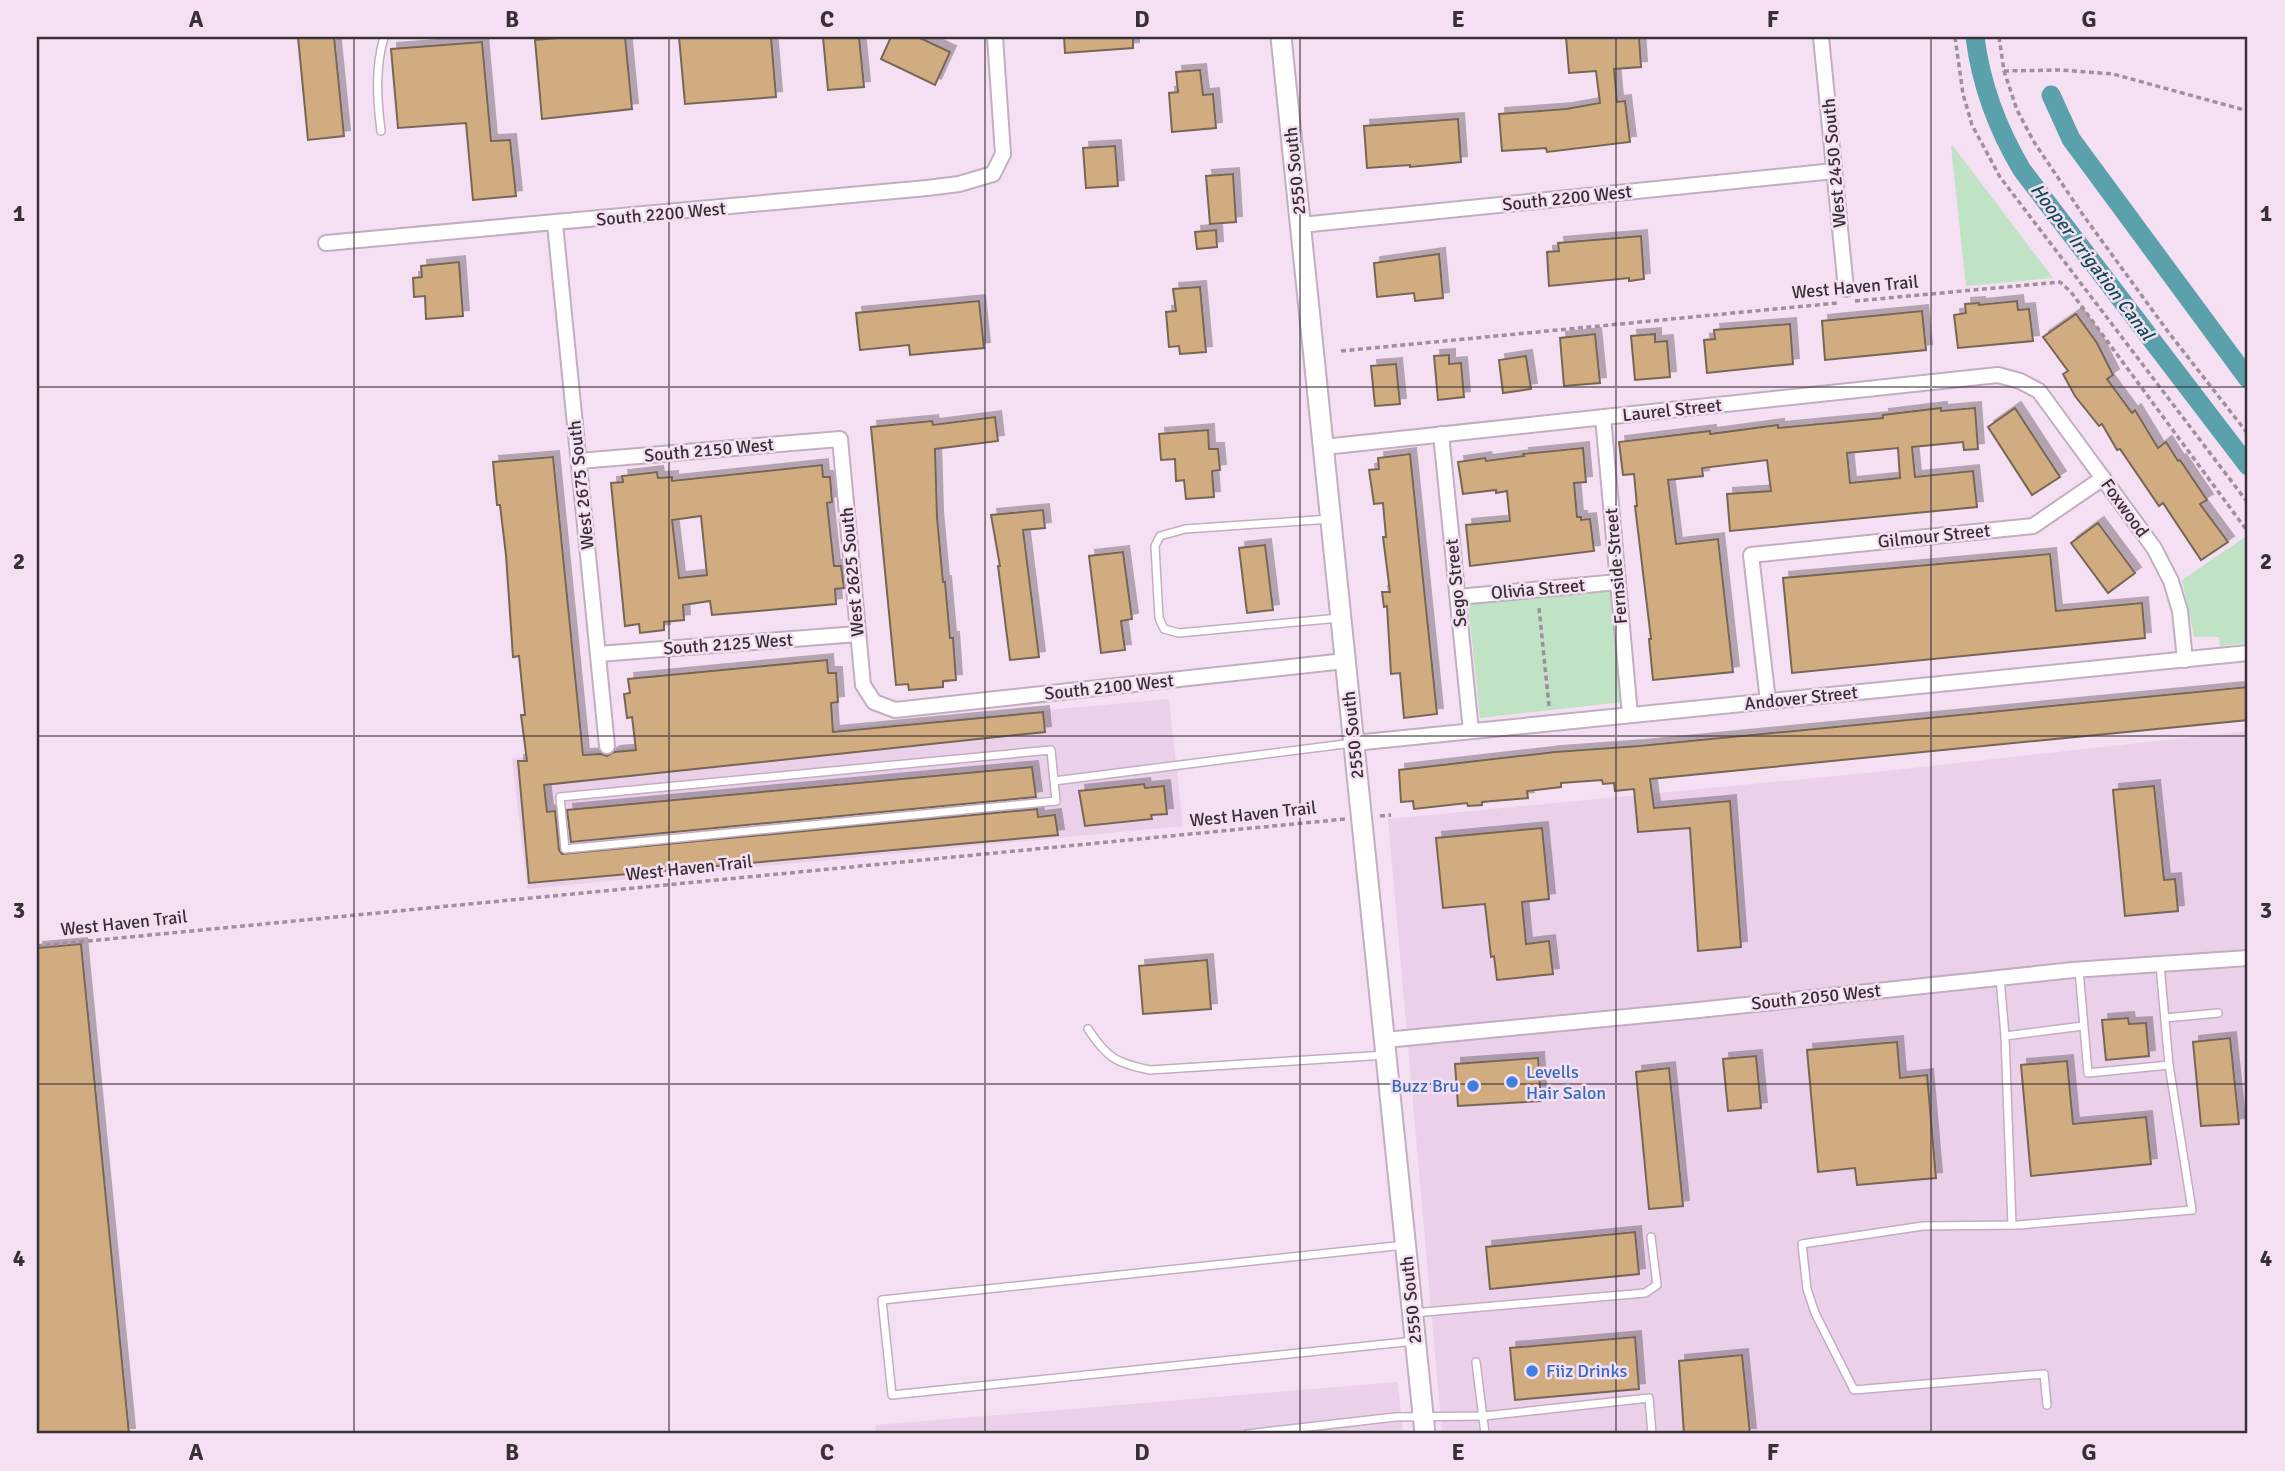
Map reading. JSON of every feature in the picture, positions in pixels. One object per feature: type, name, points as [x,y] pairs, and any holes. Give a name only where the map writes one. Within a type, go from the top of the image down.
[{"type":"street","name":"South 2200 West","points":[[326,243],[927,188],[959,184],[993,174],[1003,154],[995,37]]},
{"type":"street","name":"2550 South","points":[[1281,37],[1424,1426]]},
{"type":"street","name":"West 2450 South","points":[[1821,37],[1846,289]]},
{"type":"street","name":"South 2200 West","points":[[1301,225],[1834,171]]},
{"type":"street","name":"West 2675 South","points":[[555,224],[607,746]]},
{"type":"street","name":"Laurel Street","points":[[1324,447],[1998,376],[2021,381]]},
{"type":"street","name":"Foxwood","points":[[2021,381],[2039,391],[2154,548],[2171,581],[2180,611],[2185,660]]},
{"type":"street","name":"Fernside Street","points":[[1602,417],[1630,715]]},
{"type":"street","name":"Sego Street","points":[[1441,434],[1471,731]]},
{"type":"street","name":"South 2150 West","points":[[579,461],[840,439]]},
{"type":"street","name":"West 2625 South","points":[[840,439],[863,685],[874,702]]},
{"type":"street","name":"Gilmour Street","points":[[1768,701],[1751,555],[2033,526],[2103,478]]},
{"type":"street","name":"Olivia Street","points":[[1458,597],[1618,582]]},
{"type":"street","name":"South 2125 West","points":[[598,654],[858,634]]},
{"type":"street","name":"Andover Street","points":[[1354,743],[2248,653]]},
{"type":"street","name":"South 2100 West","points":[[874,702],[895,710],[1346,661]]},
{"type":"street","name":"South 2050 West","points":[[1385,1047],[2000,978],[2248,958]]},
{"type":"lane","points":[[381,131],[377,92],[379,59],[384,37]]},
{"type":"lane","points":[[1331,519],[1185,529],[1160,536],[1155,547],[1159,618],[1164,629],[1179,634],[1341,618]]},
{"type":"lane","points":[[1054,781],[1354,743]]},
{"type":"lane","points":[[1051,750],[1054,781],[1056,801],[565,849],[560,797],[1051,750]]},
{"type":"lane","points":[[2047,1405],[2044,1374],[1854,1390],[1815,1313],[1806,1281],[1802,1244],[1923,1226],[2012,1225],[2192,1210],[2169,1065],[2160,964]]},
{"type":"lane","points":[[2079,970],[2088,1073],[2169,1065]]},
{"type":"lane","points":[[2000,978],[2005,1036],[2012,1225]]},
{"type":"lane","points":[[2165,1018],[2218,1013]]},
{"type":"lane","points":[[2005,1036],[2083,1026]]},
{"type":"lane","points":[[1088,1029],[1102,1051],[1126,1065],[1150,1070],[1385,1047]]},
{"type":"lane","points":[[1413,1313],[1645,1293],[1657,1285],[1651,1237]]},
{"type":"lane","points":[[1406,1245],[882,1300],[892,1395],[1416,1341]]},
{"type":"lane","points":[[1476,1362],[1485,1434]]},
{"type":"lane","points":[[1247,1434],[1395,1417],[1424,1426],[1484,1416],[1649,1398],[1652,1434]]},
{"type":"lane","points":[[1340,1424],[1341,1434]]},
{"type":"path","points":[[1955,37],[1963,94],[1972,125],[2000,177],[2248,503]]},
{"type":"path","points":[[1999,37],[2004,71],[2017,110],[2034,142],[2169,332],[2248,434]]},
{"type":"path","points":[[2004,71],[2061,70],[2113,74],[2248,111]]},
{"type":"path","name":"West Haven Trail","points":[[1341,351],[2060,282],[2071,292],[2248,532]]},
{"type":"path","points":[[1539,608],[1549,706]]},
{"type":"path","name":"West Haven Trail","points":[[37,946],[1343,819]]},
{"type":"shaded area","points":[[1169,699],[1183,826],[527,889],[512,758]]},
{"type":"shaded area","points":[[2248,731],[2248,1434],[1442,1434],[1388,819],[1876,772]]},
{"type":"shaded area","points":[[1398,1382],[1403,1434],[876,1434],[875,1425]]},
{"type":"green space","points":[[1953,146],[2053,278],[1966,286]]},
{"type":"green space","points":[[2245,537],[2248,542],[2248,643],[2220,646],[2219,637],[2194,637],[2182,580]]},
{"type":"green space","points":[[1611,587],[1623,702],[1480,718],[1468,603]]},
{"type":"building","points":[[298,37],[334,37],[344,136],[308,140]]},
{"type":"building","points":[[625,37],[632,109],[542,119],[535,40]]},
{"type":"building","points":[[679,37],[771,37],[776,97],[685,104]]},
{"type":"building","points":[[823,37],[859,37],[864,87],[828,90]]},
{"type":"building","points":[[891,37],[918,37],[950,52],[935,85],[881,59]]},
{"type":"building","points":[[1064,37],[1133,37],[1133,48],[1065,53]]},
{"type":"building","points":[[1566,37],[1639,37],[1641,67],[1614,69],[1617,102],[1625,101],[1630,142],[1547,152],[1546,148],[1502,151],[1499,114],[1566,109],[1600,103],[1596,71],[1569,73]]},
{"type":"building","points":[[482,42],[491,141],[510,140],[516,196],[473,200],[466,123],[398,128],[391,49]]},
{"type":"building","points":[[1200,70],[1203,95],[1213,94],[1216,128],[1172,132],[1169,93],[1178,92],[1176,72]]},
{"type":"building","points":[[1458,119],[1461,162],[1367,168],[1364,126]]},
{"type":"building","points":[[1115,146],[1118,186],[1086,188],[1083,148]]},
{"type":"building","points":[[1233,174],[1236,222],[1210,224],[1206,176]]},
{"type":"building","points":[[1216,230],[1217,247],[1197,249],[1195,232]]},
{"type":"building","points":[[1641,236],[1644,279],[1549,286],[1547,252],[1559,251],[1558,243]]},
{"type":"building","points":[[1439,254],[1443,298],[1415,301],[1414,293],[1377,297],[1374,263]]},
{"type":"building","points":[[459,262],[463,316],[426,319],[425,296],[414,297],[413,278],[422,277],[421,266]]},
{"type":"building","points":[[1200,287],[1206,352],[1180,354],[1179,346],[1169,347],[1166,312],[1176,311],[1173,289]]},
{"type":"building","points":[[979,301],[984,348],[910,355],[909,345],[860,350],[856,313]]},
{"type":"building","points":[[2017,301],[2018,310],[2029,309],[2033,341],[1958,348],[1954,315],[1966,313],[1965,304]]},
{"type":"building","points":[[1922,311],[1926,350],[1825,360],[1822,321]]},
{"type":"building","points":[[2076,314],[2097,343],[2113,375],[2107,379],[2132,413],[2135,410],[2158,448],[2166,442],[2207,500],[2200,504],[2228,542],[2201,560],[2163,503],[2159,506],[2120,449],[2117,450],[2102,424],[2099,426],[2075,396],[2063,374],[2068,371],[2043,337]]},
{"type":"building","points":[[1790,324],[1793,364],[1707,373],[1704,340],[1715,339],[1714,330]]},
{"type":"building","points":[[1595,334],[1600,383],[1564,386],[1560,338]]},
{"type":"building","points":[[1655,334],[1655,342],[1667,341],[1670,377],[1635,380],[1631,336]]},
{"type":"building","points":[[1449,355],[1449,364],[1461,363],[1464,397],[1438,400],[1434,356]]},
{"type":"building","points":[[1526,356],[1531,389],[1503,393],[1499,360]]},
{"type":"building","points":[[1396,364],[1400,404],[1375,406],[1371,366]]},
{"type":"building","points":[[1941,408],[1941,411],[1975,408],[1978,449],[1964,450],[1963,442],[1912,447],[1915,477],[1973,471],[1977,507],[1730,531],[1727,494],[1771,491],[1767,460],[1702,468],[1703,476],[1668,480],[1676,544],[1718,539],[1733,672],[1653,680],[1634,474],[1623,475],[1619,442],[1710,431],[1710,434],[1778,425],[1778,428],[1883,418],[1883,415]],"holes":[[[1898,448],[1900,478],[1850,483],[1847,453]]]},
{"type":"building","points":[[2015,408],[2060,477],[2032,495],[1988,427]]},
{"type":"building","points":[[995,417],[998,441],[935,449],[937,517],[956,680],[943,681],[943,687],[909,690],[908,684],[896,685],[871,427],[932,421],[933,425]]},
{"type":"building","points":[[1208,430],[1209,449],[1218,449],[1220,470],[1212,471],[1214,497],[1186,499],[1184,480],[1176,481],[1175,459],[1161,460],[1159,434]]},
{"type":"building","points":[[1583,448],[1586,482],[1574,483],[1577,517],[1581,517],[1581,520],[1590,519],[1594,551],[1470,566],[1466,525],[1510,521],[1507,491],[1463,494],[1458,462],[1485,458],[1486,461]]},
{"type":"building","points":[[1410,454],[1437,714],[1404,718],[1400,673],[1391,674],[1387,606],[1384,607],[1382,592],[1390,592],[1383,537],[1386,537],[1383,503],[1374,504],[1369,470],[1379,469],[1378,458]]},
{"type":"building","points":[[553,457],[583,755],[607,756],[614,752],[636,750],[632,717],[627,718],[624,694],[630,693],[628,679],[827,660],[828,673],[836,673],[838,702],[831,703],[833,732],[1043,712],[1045,732],[544,785],[547,812],[555,811],[559,850],[562,854],[1037,809],[1038,817],[1055,815],[1058,835],[529,883],[518,761],[527,761],[521,715],[525,715],[519,656],[513,657],[506,555],[493,462]]},
{"type":"building","points":[[822,465],[823,477],[830,477],[832,502],[827,503],[834,566],[841,566],[844,588],[835,589],[836,604],[712,615],[710,601],[683,605],[684,620],[664,622],[664,630],[640,633],[639,624],[625,626],[611,483],[623,482],[622,476],[657,472],[658,478],[672,477],[672,481]],"holes":[[[701,516],[707,575],[679,578],[672,520]]]},
{"type":"building","points":[[1043,510],[1045,528],[1023,530],[1039,657],[1010,660],[1000,566],[991,515]]},
{"type":"building","points":[[2098,523],[2135,573],[2108,593],[2071,543]]},
{"type":"building","points":[[1265,545],[1273,610],[1247,613],[1239,548]]},
{"type":"building","points":[[1123,552],[1132,619],[1121,621],[1125,650],[1101,653],[1089,556]]},
{"type":"building","points":[[2050,554],[2056,611],[2142,603],[2145,638],[1792,673],[1783,578]]},
{"type":"building","points":[[2248,687],[2248,720],[1650,779],[1654,808],[1730,801],[1741,947],[1698,951],[1690,828],[1638,832],[1634,789],[1615,791],[1614,783],[1603,784],[1602,780],[1561,783],[1561,787],[1527,791],[1528,798],[1482,802],[1482,805],[1468,806],[1467,803],[1414,809],[1413,801],[1401,802],[1399,770],[1555,752]]},
{"type":"building","points":[[1032,767],[1036,797],[571,842],[567,810]]},
{"type":"building","points":[[1144,784],[1145,788],[1164,786],[1167,814],[1151,815],[1152,819],[1085,826],[1079,791]]},
{"type":"building","points":[[2154,786],[2164,880],[2175,879],[2178,911],[2125,916],[2113,790]]},
{"type":"building","points":[[1542,828],[1549,899],[1522,902],[1526,944],[1549,941],[1553,974],[1497,980],[1494,956],[1491,957],[1485,904],[1443,908],[1436,838]]},
{"type":"building","points":[[81,944],[129,1434],[37,1434],[37,948]]},
{"type":"building","points":[[1207,960],[1211,1009],[1143,1014],[1139,966]]},
{"type":"building","points":[[2128,1018],[2129,1024],[2146,1023],[2149,1056],[2106,1060],[2102,1020]]},
{"type":"building","points":[[2230,1038],[2239,1124],[2201,1126],[2193,1042]]},
{"type":"building","points":[[1897,1042],[1900,1078],[1927,1075],[1936,1178],[1857,1185],[1855,1168],[1818,1172],[1807,1050]]},
{"type":"building","points":[[1756,1056],[1761,1108],[1728,1111],[1723,1059]]},
{"type":"building","points":[[1538,1058],[1541,1101],[1458,1106],[1455,1064]]},
{"type":"building","points":[[2067,1061],[2073,1124],[2146,1117],[2151,1164],[2031,1176],[2021,1065]]},
{"type":"building","points":[[1669,1068],[1683,1206],[1649,1209],[1636,1072]]},
{"type":"building","points":[[1635,1232],[1639,1274],[1490,1289],[1486,1247]]},
{"type":"building","points":[[1635,1337],[1639,1389],[1515,1400],[1510,1348]]},
{"type":"building","points":[[1742,1355],[1750,1434],[1684,1434],[1679,1361]]},
{"type":"waterway","name":"Hooper Irrigation Canal","points":[[1975,37],[1991,106],[2022,170],[2248,466]]},
{"type":"waterway","points":[[2051,95],[2071,139],[2248,379]]},
{"type":"place","name":"Levells Hair Salon","points":[[1512,1082]]},
{"type":"place","name":"Buzz Bru","points":[[1473,1086]]},
{"type":"place","name":"Fiiz Drinks","points":[[1532,1371]]}]
